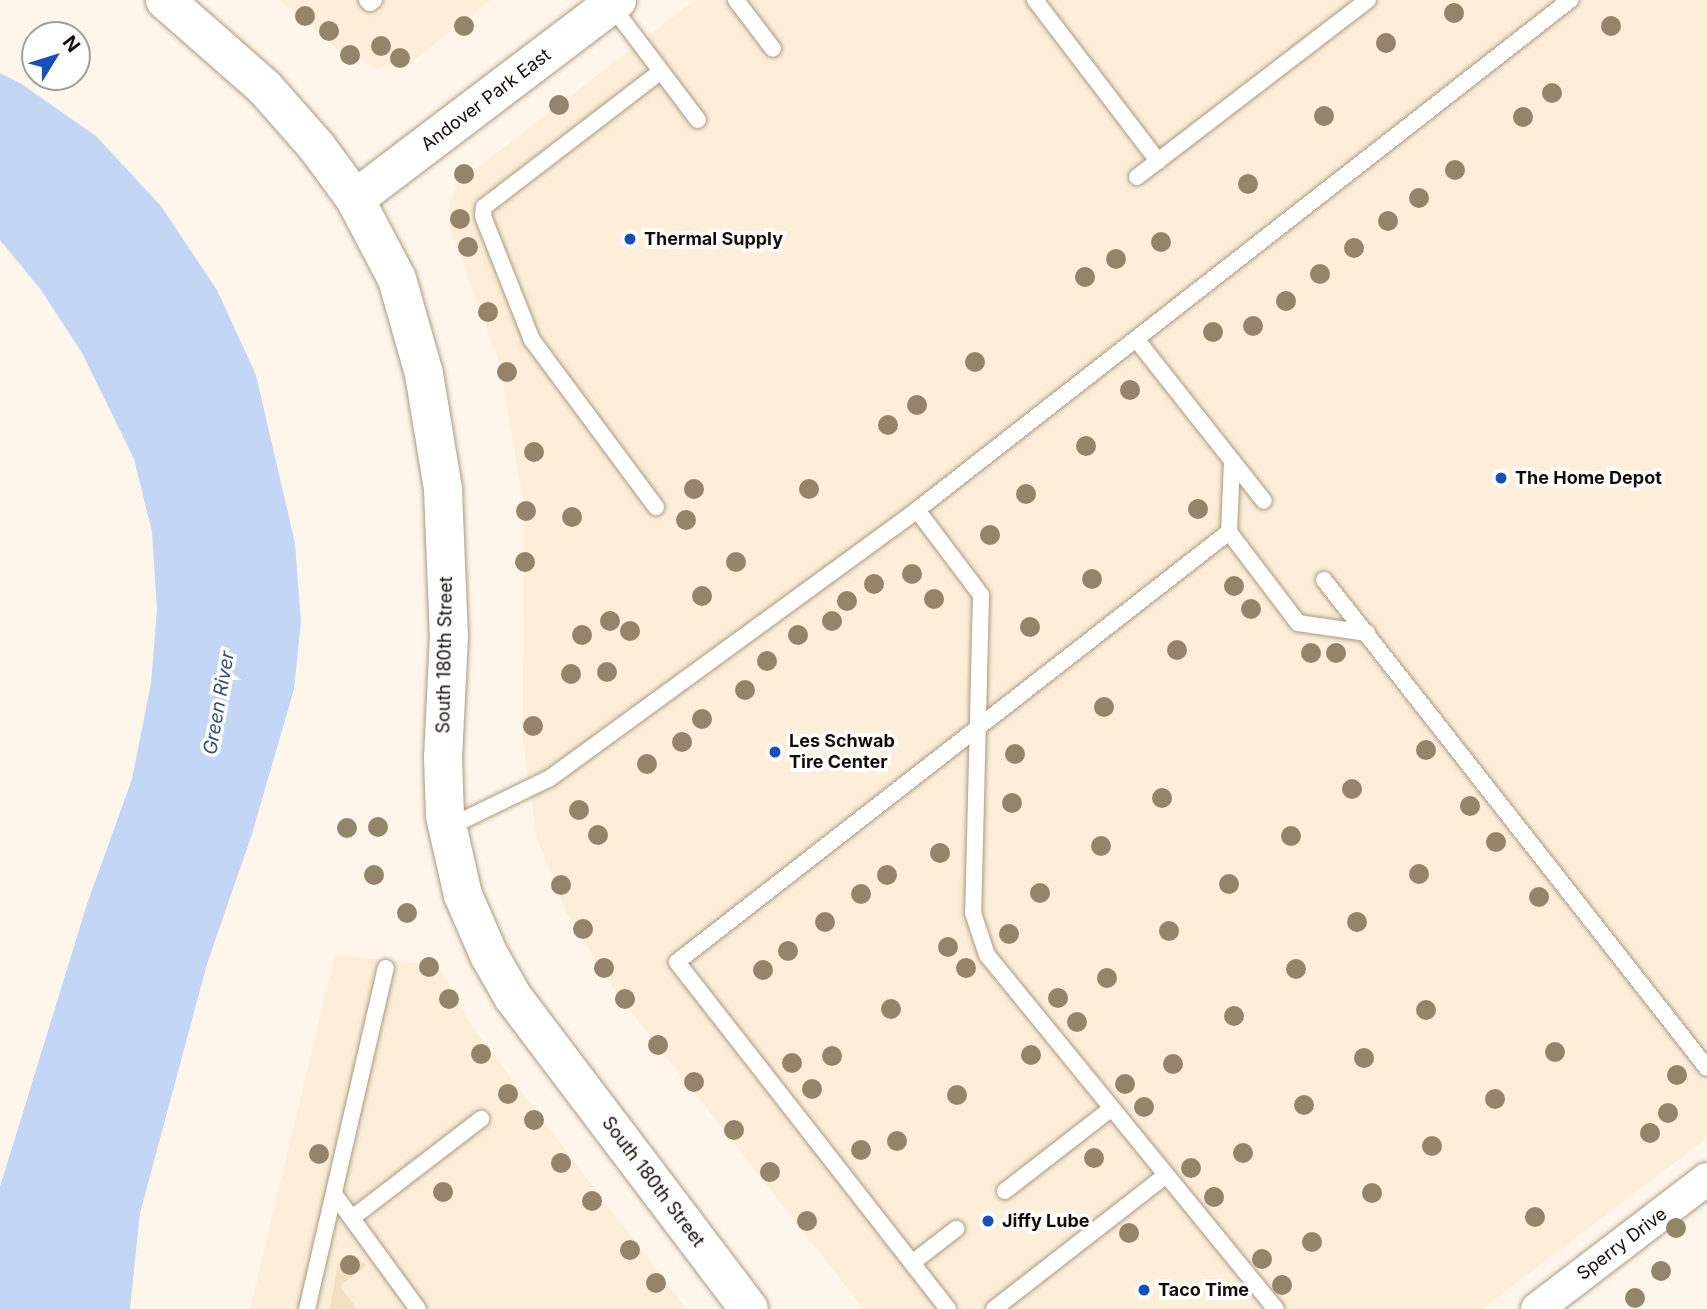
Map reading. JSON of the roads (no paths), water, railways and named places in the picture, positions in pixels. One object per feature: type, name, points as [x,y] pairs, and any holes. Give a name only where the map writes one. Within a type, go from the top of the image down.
[{"type":"main road","name":"South 180th Street","points":[[165,0],[265,88],[317,147],[355,199],[397,279],[425,374],[443,489],[449,636],[443,757],[447,828],[463,895],[489,955],[513,997],[749,1309]]},
{"type":"main road","name":"Andover Park East","points":[[355,199],[602,5]]},
{"type":"street","name":"Sperry Drive","points":[[1537,1309],[1707,1179]]},
{"type":"lane","points":[[367,0],[370,3],[374,0]]},
{"type":"lane","points":[[736,0],[773,49]]},
{"type":"lane","points":[[1035,0],[1158,161]]},
{"type":"lane","points":[[1137,177],[1368,0]]},
{"type":"lane","points":[[447,828],[550,778],[917,510],[1570,0]]},
{"type":"lane","points":[[602,5],[661,71],[698,120]]},
{"type":"lane","points":[[656,507],[532,340],[482,216],[484,206],[661,71]]},
{"type":"lane","points":[[1136,339],[1264,501]]},
{"type":"lane","points":[[1232,461],[1229,532],[1298,623],[1367,633]]},
{"type":"lane","points":[[917,510],[981,595],[980,726],[973,913],[987,955],[1276,1309]]},
{"type":"lane","points":[[948,1309],[677,962],[1229,532]]},
{"type":"lane","points":[[1324,580],[1707,1068]]},
{"type":"lane","points":[[307,1309],[386,968]]},
{"type":"lane","points":[[1005,1191],[1112,1108]]},
{"type":"lane","points":[[352,1219],[481,1119]]},
{"type":"lane","points":[[994,1309],[1166,1175]]},
{"type":"lane","points":[[334,1194],[418,1309]]},
{"type":"lane","points":[[912,1263],[956,1229]]},
{"type":"water","name":"Green River","points":[[0,73],[21,84],[21,91],[31,91],[96,136],[161,206],[217,290],[256,375],[295,543],[301,622],[294,689],[252,834],[207,964],[140,1213],[130,1309],[0,1309],[0,1187],[87,904],[132,779],[151,683],[157,610],[152,532],[134,459],[82,353],[41,290],[0,240]]},
{"type":"place","name":"Thermal Supply","points":[[630,239]]},
{"type":"place","name":"The Home Depot","points":[[1501,478]]},
{"type":"place","name":"Les Schwab Tire Center","points":[[775,752]]},
{"type":"place","name":"Jiffy Lube","points":[[988,1221]]},
{"type":"place","name":"Taco Time","points":[[1144,1290]]}]
